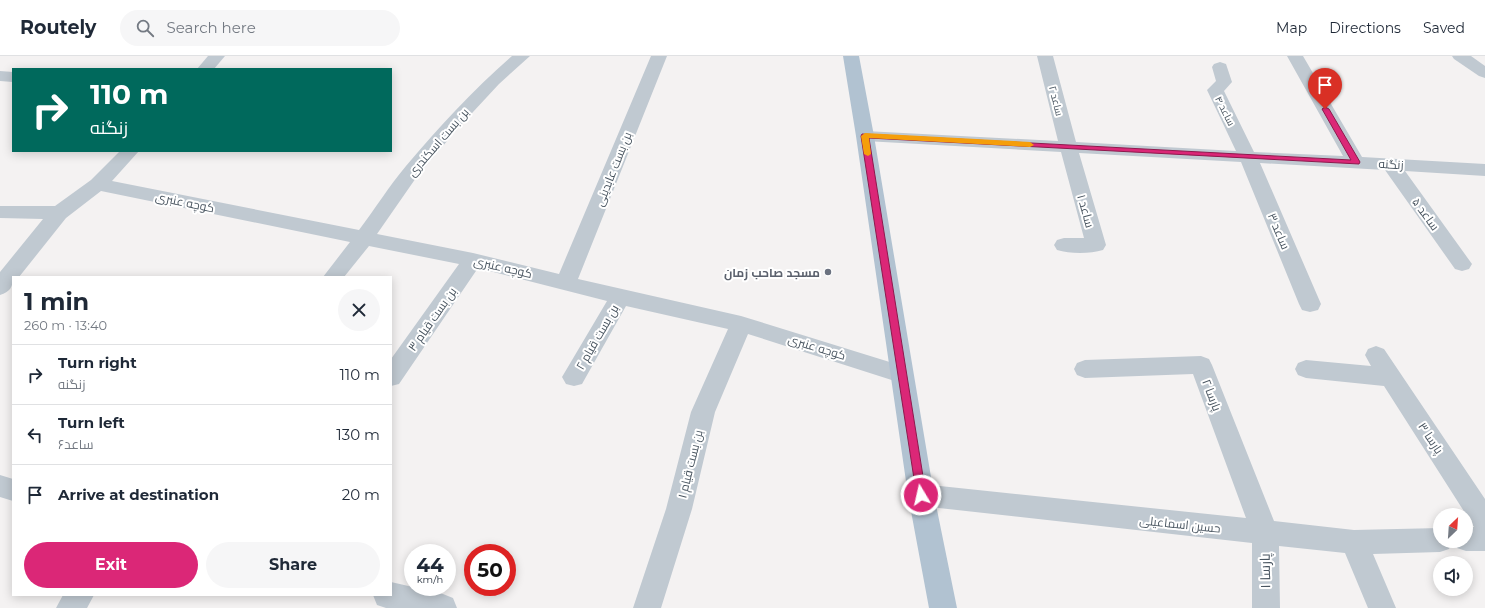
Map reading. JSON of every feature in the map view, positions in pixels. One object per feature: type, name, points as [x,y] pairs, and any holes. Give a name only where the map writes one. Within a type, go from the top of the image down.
[{"type":"main road","points":[[851,56],[865,136],[921,495],[944,608]]},
{"type":"street","points":[[206,68],[217,56]]},
{"type":"street","name":"بن بست اسکندری","points":[[334,276],[364,238],[412,171],[454,122],[493,82],[522,56]]},
{"type":"street","name":"بن بست عابدینی","points":[[566,283],[659,56]]},
{"type":"street","name":"ساعد ۲","points":[[1045,56],[1068,147]]},
{"type":"street","points":[[1295,56],[1356,162]]},
{"type":"street","points":[[1460,56],[1485,73]]},
{"type":"street","name":"ساعد ۴","points":[[1220,67],[1224,82],[1214,90],[1248,157]]},
{"type":"street","points":[[0,76],[12,77]]},
{"type":"street","name":"زنگنه","points":[[865,136],[1485,170]]},
{"type":"street","name":"ساعد ۱","points":[[1064,245],[1096,245],[1068,147]]},
{"type":"street","points":[[0,288],[59,213],[98,184],[129,152]]},
{"type":"street","name":"ساعد ۳","points":[[1248,157],[1310,304]]},
{"type":"street","name":"ساعد ۵","points":[[1390,164],[1462,264]]},
{"type":"street","name":"کوچه عنبری","points":[[98,184],[473,260],[620,297],[741,324],[901,374]]},
{"type":"street","points":[[0,212],[59,213]]},
{"type":"street","name":"بن بست قیام ۳","points":[[392,376],[473,260]]},
{"type":"street","name":"بن بست قیام ۲","points":[[574,377],[620,297]]},
{"type":"street","name":"بن بست قیام ۱","points":[[647,608],[679,509],[703,412],[741,324]]},
{"type":"street","name":"پارسا ۳","points":[[1376,355],[1485,521]]},
{"type":"street","name":"پارسا ۲","points":[[1085,369],[1200,365],[1265,533]]},
{"type":"street","points":[[1306,369],[1390,377]]},
{"type":"street","points":[[0,486],[12,490]]},
{"type":"street","name":"حسین اسماعیلی","points":[[921,495],[1354,542],[1433,540]]},
{"type":"street","name":"پارسا ۱","points":[[1265,533],[1266,608]]},
{"type":"street","points":[[1473,539],[1485,539]]},
{"type":"street","points":[[1354,542],[1382,608]]},
{"type":"street","points":[[70,608],[79,596]]},
{"type":"street","points":[[391,596],[443,608]]},
{"type":"slow traffic","points":[[868,154],[865,136],[1030,145]]},
{"type":"place","name":"مسجد صاحب زمان","points":[[828,272]]},
{"type":"route","points":[[921,495],[865,136],[1356,162],[1325,109]]}]
